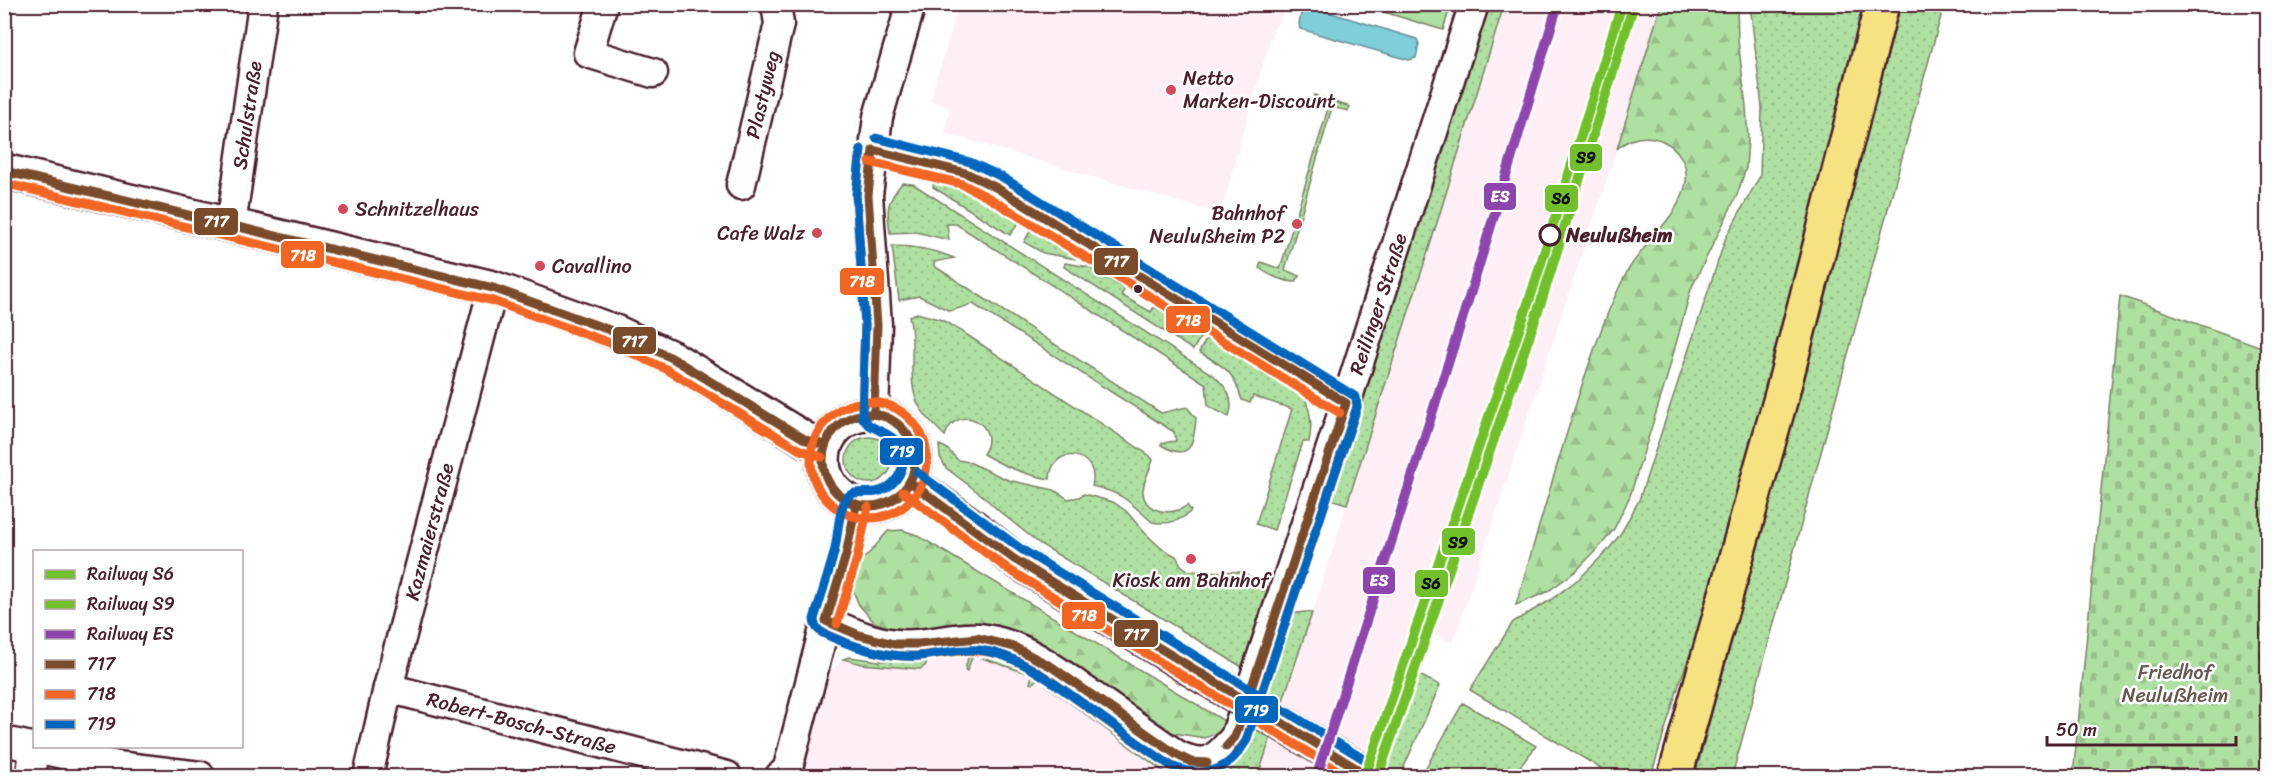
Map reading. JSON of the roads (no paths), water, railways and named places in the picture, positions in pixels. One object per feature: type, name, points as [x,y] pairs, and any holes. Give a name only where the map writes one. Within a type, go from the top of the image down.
[{"type":"main road","points":[[1675,777],[1782,394],[1882,4]]},
{"type":"street","name":"Schulstraße","points":[[231,225],[263,4]]},
{"type":"street","points":[[603,4],[588,52],[653,74]]},
{"type":"street","name":"Plastyweg","points":[[741,185],[779,24],[776,4]]},
{"type":"street","points":[[874,414],[877,325],[868,195],[878,117],[911,4]]},
{"type":"street","name":"Reilinger Straße","points":[[826,621],[859,636],[890,644],[915,644],[965,637],[1008,644],[1036,656],[1177,755],[1191,762],[1207,763],[1223,752],[1235,737],[1347,403],[1474,4]]},
{"type":"street","points":[[873,150],[966,173],[997,188],[1347,403]]},
{"type":"street","points":[[4,171],[493,288],[604,328],[672,358],[806,440],[825,445]]},
{"type":"street","name":"Kazmaierstraße","points":[[368,777],[388,688],[493,288]]},
{"type":"street","points":[[922,491],[901,495],[887,503],[872,507],[856,505],[844,500],[828,482],[824,470],[825,445],[833,431],[844,421],[859,415],[874,414],[887,417],[898,424],[910,439],[916,457],[915,470],[922,491],[1014,559],[1370,777]]},
{"type":"street","points":[[785,775],[849,544],[856,505]]},
{"type":"street","name":"Robert-Bosch-Straße","points":[[388,688],[727,777]]},
{"type":"street","points":[[4,741],[33,747]]},
{"type":"street","points":[[31,777],[34,748]]},
{"type":"street","points":[[38,748],[117,766],[200,777]]},
{"type":"water","points":[[1308,6],[1417,39],[1419,44],[1416,58],[1409,60],[1300,29],[1302,10]]},
{"type":"rail line","name":"ES","points":[[1318,772],[1473,285],[1558,4]]},
{"type":"rail line","name":"S6","points":[[1365,776],[1531,295],[1622,4]]},
{"type":"rail line","name":"S9","points":[[1378,776],[1542,299],[1633,7]]},
{"type":"place","name":"Netto Marken-Discount","points":[[1171,90]]},
{"type":"place","name":"Schnitzelhaus","points":[[343,209]]},
{"type":"place","name":"Bahnhof Neulußheim P2","points":[[1297,224]]},
{"type":"place","name":"Cafe Walz","points":[[817,233]]},
{"type":"place","name":"Neulußheim","points":[[1550,235]]},
{"type":"place","name":"Cavallino","points":[[540,266]]},
{"type":"place","name":"Kiosk am Bahnhof","points":[[1191,559]]},
{"type":"park label","name":"Friedhof Neulußheim","points":[[2175,684]]}]
